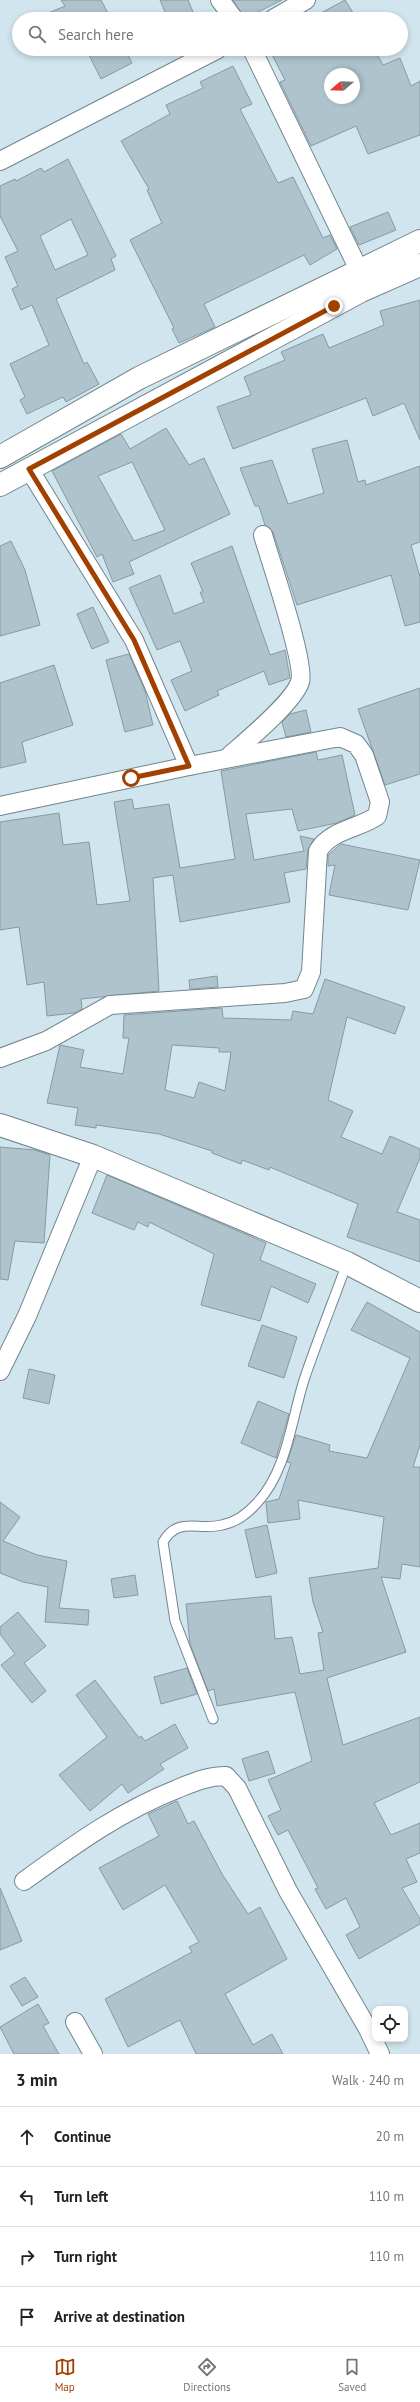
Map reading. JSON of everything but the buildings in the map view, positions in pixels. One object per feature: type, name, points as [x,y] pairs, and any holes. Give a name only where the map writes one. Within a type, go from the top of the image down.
[{"type":"main road","points":[[0,457],[139,378],[420,241]]},
{"type":"main road","points":[[0,485],[361,291],[420,265]]},
{"type":"main road","points":[[0,1125],[93,1156],[347,1263],[420,1301]]},
{"type":"street","points":[[220,0],[229,12]]},
{"type":"street","points":[[285,12],[306,0]]},
{"type":"street","points":[[0,161],[204,56]]},
{"type":"street","points":[[255,56],[359,270]]},
{"type":"street","points":[[29,469],[134,640],[189,766]]},
{"type":"street","points":[[227,758],[292,697],[301,681],[299,656],[263,535]]},
{"type":"street","points":[[0,806],[227,758],[340,737],[356,744],[364,755],[380,802],[378,816],[366,824],[332,836],[323,841],[318,851],[312,972],[304,989],[284,993],[110,1005],[46,1042],[0,1058]]},
{"type":"street","points":[[0,1372],[27,1316],[93,1156]]},
{"type":"street","points":[[24,1882],[95,1830],[151,1799],[211,1776],[226,1776],[237,1788],[288,1891],[368,2029],[380,2054]]},
{"type":"street","points":[[75,2022],[93,2054]]},
{"type":"lane","points":[[214,1719],[175,1621],[163,1542],[169,1532],[178,1527],[222,1526],[240,1519],[258,1503],[275,1480],[304,1380],[347,1263]]},
{"type":"route","points":[[131,778],[189,766],[134,640],[29,469],[334,306]]}]
